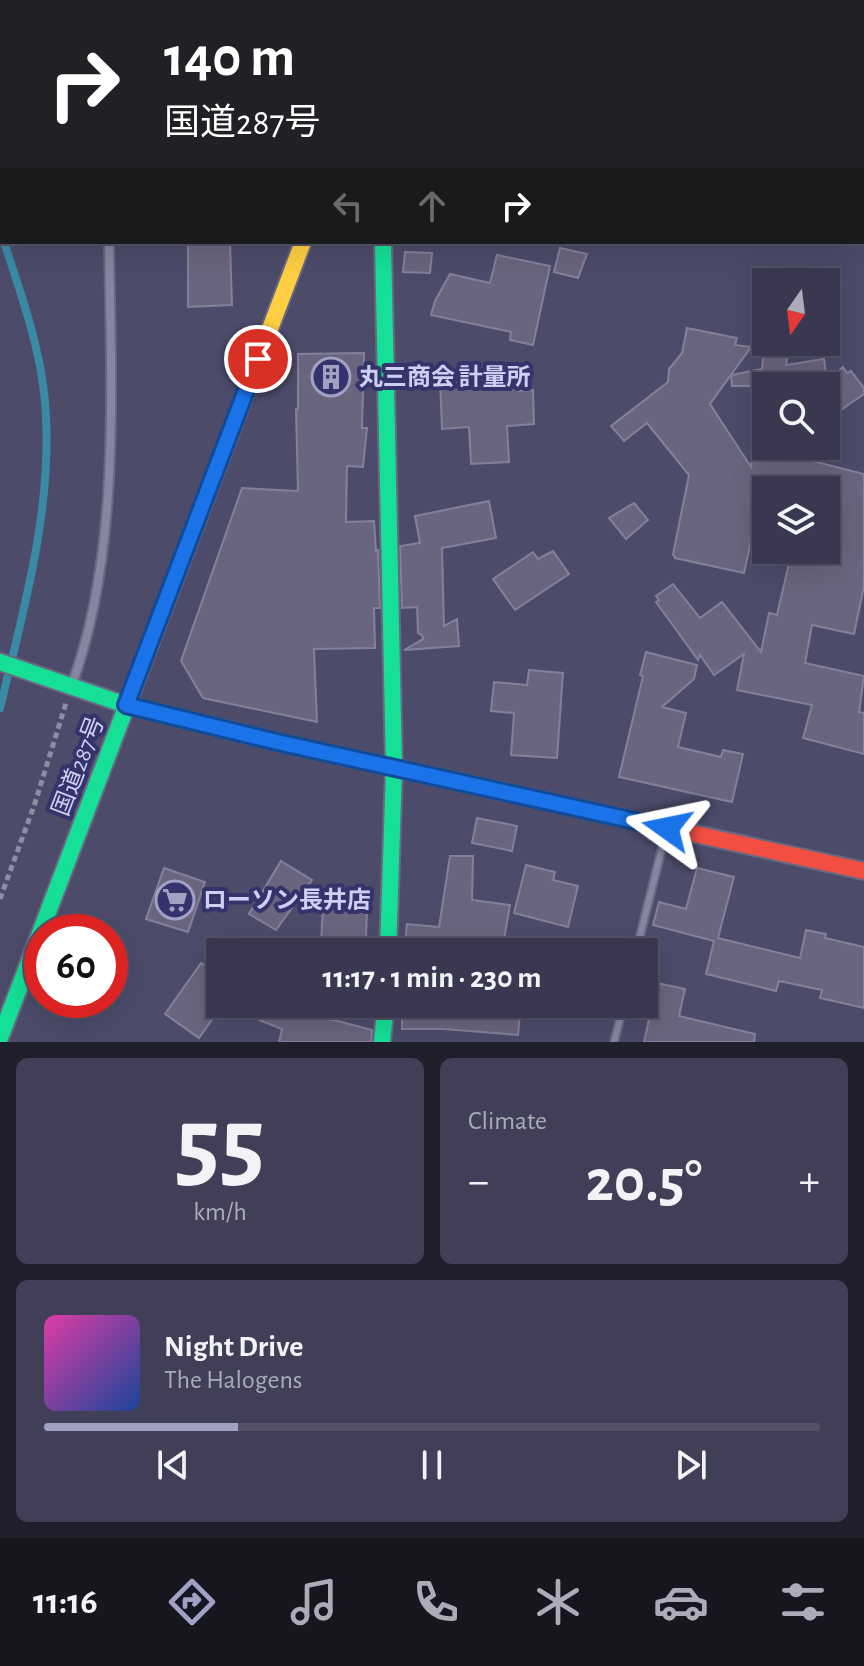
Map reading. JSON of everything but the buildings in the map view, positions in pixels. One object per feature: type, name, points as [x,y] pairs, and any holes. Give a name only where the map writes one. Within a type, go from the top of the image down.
[{"type":"main road","name":"国道287号","points":[[0,1038],[302,244]]},
{"type":"main road","points":[[383,244],[394,768],[388,938]]},
{"type":"main road","points":[[0,662],[126,705],[394,768],[864,871]]},
{"type":"main road","points":[[382,1042],[385,1018]]},
{"type":"street","points":[[71,687],[93,617],[107,509],[109,244]]},
{"type":"lane","points":[[640,938],[667,828]]},
{"type":"lane","points":[[614,1042],[620,1018]]},
{"type":"path","points":[[0,899],[35,803],[71,687]]},
{"type":"waterway","points":[[0,708],[35,556],[47,440],[39,361],[5,244]]},
{"type":"traffic: fast","points":[[383,244],[394,768],[388,938]]},
{"type":"traffic: fast","points":[[0,1038],[178,571]]},
{"type":"traffic: fast","points":[[0,662],[126,705]]},
{"type":"traffic: fast","points":[[382,1042],[385,1018]]},
{"type":"traffic: slow","points":[[178,571],[302,244]]},
{"type":"traffic: slow","points":[[126,705],[277,742],[613,816]]},
{"type":"traffic: jam","points":[[613,816],[864,871]]},
{"type":"place","name":"丸三商会 計量所","points":[[331,377]]},
{"type":"place","name":"ローソン長井店","points":[[175,900]]},
{"type":"route","points":[[258,359],[126,705],[277,742],[667,828]]}]
